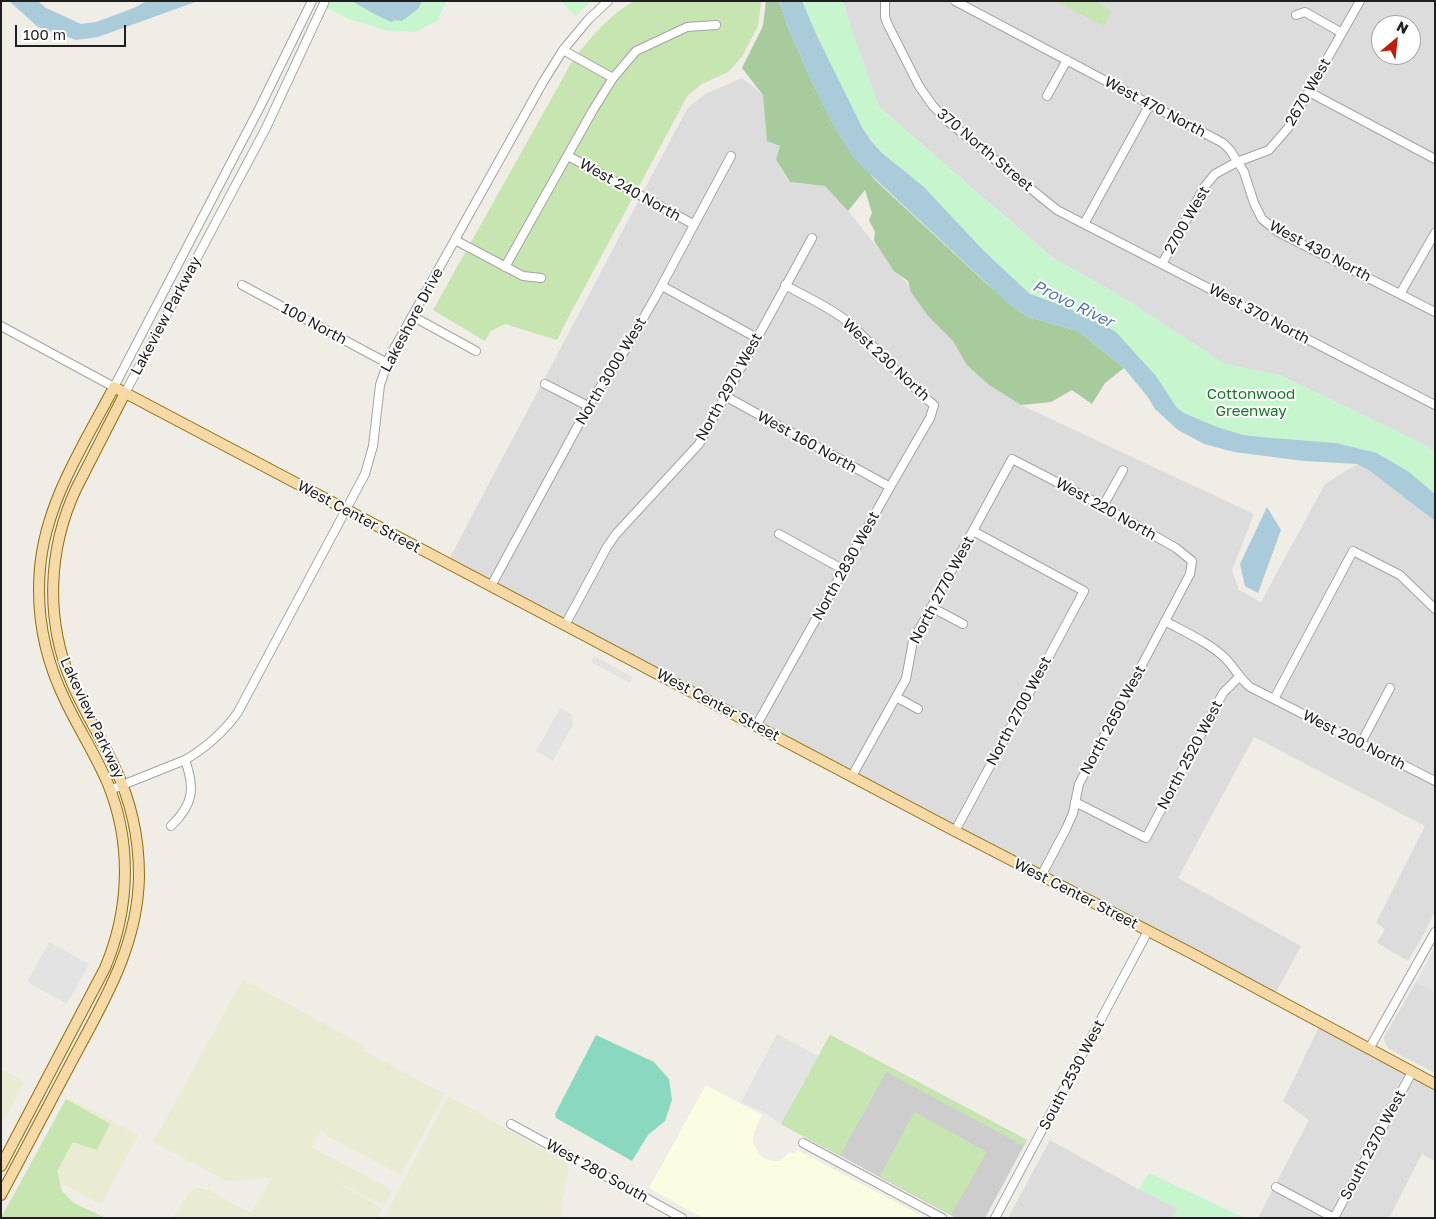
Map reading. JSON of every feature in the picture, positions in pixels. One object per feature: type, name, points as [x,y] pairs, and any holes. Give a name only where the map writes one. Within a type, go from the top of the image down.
[{"type":"main road","name":"West Center Street","points":[[114,387],[1435,1084]]},
{"type":"main road","name":"Lakeview Parkway","points":[[1,1166],[100,979],[115,942],[124,903],[125,863],[120,823],[110,790],[102,772],[54,676],[44,637],[39,583],[44,542],[55,503],[66,478],[114,387]]},
{"type":"main road","name":"Lakeview Parkway","points":[[1,1195],[108,994],[128,944],[137,904],[139,864],[134,823],[114,766],[77,695],[67,670],[56,632],[53,592],[56,552],[69,504],[125,393]]},
{"type":"street","name":"Lakeview Parkway","points":[[125,393],[266,128],[325,1]]},
{"type":"street","name":"Lakeshore Drive","points":[[110,790],[185,760],[213,741],[228,726],[238,712],[361,482],[371,455],[380,385],[387,363],[543,82],[563,50],[588,20],[608,1]]},
{"type":"street","name":"370 North Street","points":[[885,1],[885,18],[888,25],[919,86],[933,106],[950,123],[1057,210],[1084,224]]},
{"type":"street","name":"West 470 North","points":[[955,1],[1223,144],[1230,150],[1237,162]]},
{"type":"street","name":"2670 West","points":[[1237,162],[1269,150],[1288,128],[1360,1]]},
{"type":"street","name":"Lakeview Parkway","points":[[114,387],[256,115],[310,4]]},
{"type":"street","points":[[1296,15],[1305,12],[1342,33]]},
{"type":"street","points":[[505,266],[613,78],[636,51],[687,27],[716,25]]},
{"type":"street","points":[[563,50],[613,78]]},
{"type":"street","points":[[1048,96],[1067,60]]},
{"type":"street","points":[[1309,92],[1435,160]]},
{"type":"street","points":[[1084,224],[1150,104]]},
{"type":"street","name":"West 240 North","points":[[568,156],[693,224]]},
{"type":"street","name":"North 3000 West","points":[[491,586],[588,406],[625,350],[662,286],[693,224],[731,156]]},
{"type":"street","name":"2700 West","points":[[1162,264],[1205,186],[1215,174],[1237,162]]},
{"type":"street","name":"West 430 North","points":[[1237,162],[1244,172],[1254,203],[1262,219],[1278,232],[1435,312]]},
{"type":"street","name":"West 370 North","points":[[1084,224],[1402,389],[1435,404]]},
{"type":"street","points":[[1400,294],[1435,233]]},
{"type":"street","name":"North 2970 West","points":[[565,625],[616,534],[698,444],[812,238]]},
{"type":"street","points":[[455,240],[523,276],[541,278]]},
{"type":"street","name":"100 North","points":[[242,285],[387,363]]},
{"type":"street","points":[[662,286],[757,338]]},
{"type":"street","name":"West 230 North","points":[[785,286],[832,310],[848,322],[920,394],[934,405]]},
{"type":"street","points":[[412,316],[476,351]]},
{"type":"street","name":"West Center Street","points":[[1,326],[114,387]]},
{"type":"street","points":[[545,384],[588,406]]},
{"type":"street","name":"West 160 North","points":[[725,396],[890,487]]},
{"type":"street","name":"North 2830 West","points":[[756,726],[930,418],[934,405]]},
{"type":"street","name":"West 220 North","points":[[1012,459],[1103,506],[1176,548],[1192,561],[1192,567]]},
{"type":"street","name":"North 2770 West","points":[[852,776],[906,679],[913,641],[1012,459]]},
{"type":"street","points":[[1103,506],[1123,470]]},
{"type":"street","name":"North 2700 West","points":[[955,831],[1084,591],[973,531]]},
{"type":"street","points":[[778,534],[844,570]]},
{"type":"street","points":[[1274,699],[1353,551],[1400,575],[1435,609]]},
{"type":"street","name":"North 2650 West","points":[[1040,876],[1073,813],[1079,784],[1192,567]]},
{"type":"street","points":[[931,607],[963,624]]},
{"type":"street","name":"West 200 North","points":[[1165,621],[1206,644],[1224,657],[1250,687],[1435,781]]},
{"type":"street","name":"North 2520 West","points":[[1075,802],[1146,838],[1223,693],[1240,676]]},
{"type":"street","points":[[1361,743],[1390,688]]},
{"type":"street","points":[[896,697],[918,709]]},
{"type":"street","points":[[171,826],[183,812],[192,792],[192,784],[185,760]]},
{"type":"street","name":"South 2530 West","points":[[995,1218],[1148,931]]},
{"type":"street","points":[[1369,1049],[1435,932]]},
{"type":"street","name":"South 2370 West","points":[[1334,1218],[1412,1072]]},
{"type":"street","name":"West 280 South","points":[[511,1124],[682,1218]]},
{"type":"street","points":[[803,1143],[942,1218]]},
{"type":"street","points":[[1276,1188],[1334,1218]]},
{"type":"shaded area","points":[[843,1],[1435,1],[1435,453],[1427,446],[1280,375],[1224,364],[1127,300],[1053,258],[879,107]]},
{"type":"shaded area","points":[[742,78],[763,95],[767,140],[780,146],[776,161],[789,182],[825,186],[848,211],[989,385],[1021,405],[1254,514],[1232,570],[1239,590],[1261,602],[1325,484],[1357,464],[1370,471],[1435,521],[1435,911],[1408,961],[1377,943],[1385,929],[1376,923],[1425,826],[1254,737],[1178,878],[1301,946],[1273,998],[447,563],[687,109],[705,94]]},
{"type":"shaded area","points":[[594,656],[633,677],[630,683],[591,662]]},
{"type":"shaded area","points":[[560,708],[571,714],[573,724],[553,761],[536,751]]},
{"type":"shaded area","points":[[49,942],[89,964],[67,1004],[27,982]]},
{"type":"shaded area","points":[[1435,946],[1435,992],[1416,982]]},
{"type":"shaded area","points":[[243,979],[365,1046],[364,1051],[445,1094],[401,1175],[327,1136],[321,1130],[311,1147],[393,1190],[384,1206],[327,1176],[380,1207],[381,1212],[378,1218],[173,1218],[187,1195],[196,1188],[208,1190],[251,1213],[272,1178],[227,1181],[153,1142]]},
{"type":"shaded area","points":[[1416,982],[1435,992],[1435,1073],[1389,1049],[1385,1043],[1384,1037]]},
{"type":"shaded area","points":[[1321,1023],[1435,1084],[1435,1161],[1422,1154],[1389,1218],[1258,1218],[1309,1120],[1283,1101]]},
{"type":"shaded area","points":[[777,1034],[818,1056],[781,1124],[763,1112],[741,1102]]},
{"type":"shaded area","points":[[830,1035],[1027,1140],[985,1218],[956,1218],[781,1124]]},
{"type":"shaded area","points":[[1,1069],[25,1082],[1,1125]]},
{"type":"shaded area","points":[[706,1085],[762,1115],[754,1132],[753,1142],[760,1155],[765,1159],[780,1161],[790,1152],[794,1154],[797,1150],[926,1218],[703,1218],[649,1188]]},
{"type":"shaded area","points":[[448,1096],[566,1162],[569,1170],[562,1201],[561,1218],[384,1218]]},
{"type":"shaded area","points":[[69,1098],[138,1135],[101,1205],[31,1167]]},
{"type":"shaded area","points":[[1050,1140],[1138,1189],[1178,1208],[1173,1218],[1008,1218]]},
{"type":"green space","points":[[314,1],[446,1],[438,20],[416,32],[388,31],[349,19]]},
{"type":"green space","points":[[561,1],[592,1],[575,16]]},
{"type":"green space","points":[[634,1],[761,1],[761,3],[758,26],[742,57],[728,72],[702,84],[688,95],[557,340],[505,324],[491,331],[485,341],[433,310],[573,60],[608,20]]},
{"type":"green space","points":[[766,1],[779,1],[812,82],[835,128],[875,180],[1009,304],[1028,317],[1078,331],[1124,368],[1105,383],[1092,404],[1072,390],[1051,402],[1021,405],[989,385],[967,365],[953,341],[928,316],[911,292],[908,281],[894,271],[874,241],[875,232],[869,220],[872,213],[865,190],[848,211],[825,186],[790,182],[776,160],[780,146],[767,141],[763,95],[742,68],[763,26]]},
{"type":"green space","name":"Cottonwood Greenway","points":[[802,1],[843,1],[879,107],[1053,258],[1127,300],[1224,364],[1280,375],[1427,446],[1435,453],[1435,494],[1381,454],[1336,443],[1243,435],[1217,427],[1184,413],[1177,408],[1156,376],[1125,341],[1104,325],[1064,306],[1030,294],[984,251],[923,186],[882,153],[863,129]]},
{"type":"green space","points":[[1055,1],[1097,1],[1111,12],[1104,26]]},
{"type":"green space","points":[[596,1035],[654,1062],[669,1079],[672,1100],[665,1121],[648,1135],[632,1161],[556,1118],[555,1114]]},
{"type":"green space","points":[[830,1035],[1027,1140],[1024,1146],[886,1072],[840,1156],[781,1124]]},
{"type":"green space","points":[[66,1099],[110,1124],[97,1150],[73,1142],[57,1171],[62,1191],[74,1203],[106,1218],[1,1218]]},
{"type":"green space","points":[[914,1112],[987,1152],[951,1215],[880,1176]]},
{"type":"green space","points":[[1149,1173],[1245,1218],[1173,1218],[1178,1208],[1138,1189]]},
{"type":"water","points":[[9,1],[38,1],[46,8],[81,24],[96,22],[134,8],[147,1],[198,1],[98,37],[76,40],[38,27]]},
{"type":"water","points":[[352,1],[422,1],[418,9],[402,21],[395,20],[391,22]]},
{"type":"water","points":[[779,1],[802,1],[863,129],[872,142],[882,153],[923,186],[984,251],[1030,294],[1064,306],[1116,332],[1156,376],[1177,408],[1184,413],[1217,427],[1243,435],[1336,443],[1377,453],[1409,472],[1435,494],[1435,521],[1370,471],[1357,464],[1304,461],[1234,452],[1204,444],[1178,430],[1155,409],[1124,368],[1078,331],[1028,317],[1009,304],[854,159],[835,128],[812,82]]},
{"type":"water","points":[[1267,507],[1281,530],[1258,593],[1245,586],[1240,564]]},
{"type":"water label","name":"Provo River","points":[[1073,304]]}]
